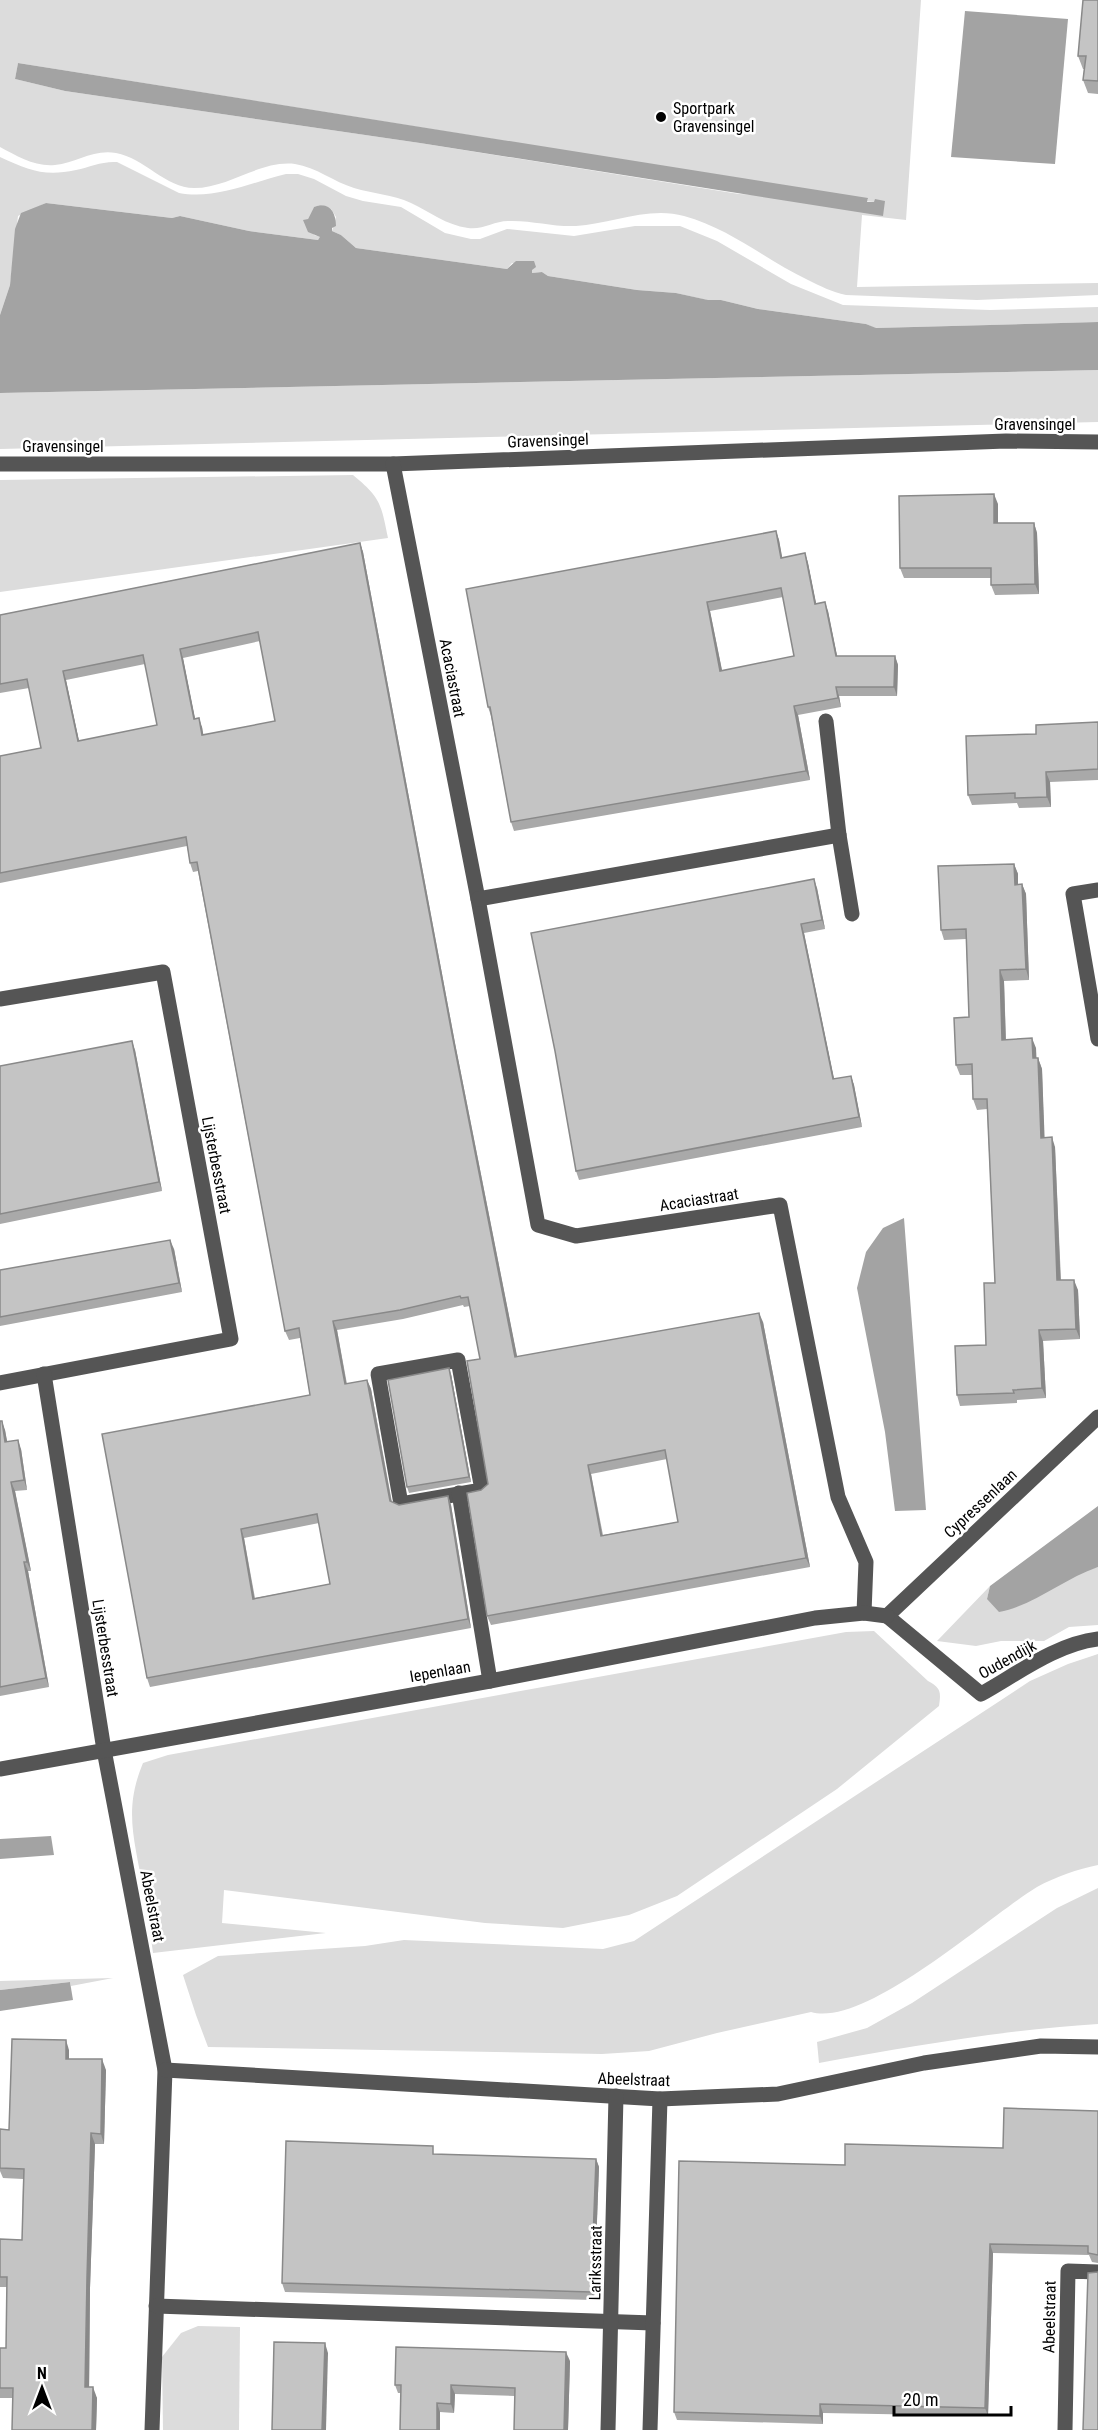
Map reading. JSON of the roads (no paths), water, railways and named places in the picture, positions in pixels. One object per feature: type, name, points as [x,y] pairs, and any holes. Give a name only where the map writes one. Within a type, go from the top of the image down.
[{"type":"street","name":"Gravensingel","points":[[0,464],[393,464],[1006,441],[1098,442]]},
{"type":"street","name":"Acaciastraat","points":[[393,464],[478,899],[538,1225],[576,1236],[780,1205],[838,1497],[866,1562],[864,1613]]},
{"type":"street","points":[[826,721],[839,835],[852,914]]},
{"type":"street","points":[[478,899],[839,835]]},
{"type":"street","points":[[1098,890],[1073,894],[1098,1039]]},
{"type":"street","name":"Lijsterbesstraat","points":[[0,999],[163,972],[231,1339],[0,1383]]},
{"type":"street","points":[[458,1360],[482,1490],[459,1493],[401,1504],[378,1374],[458,1360]]},
{"type":"street","name":"Lijsterbesstraat","points":[[44,1374],[104,1750]]},
{"type":"street","name":"Cypressenlaan","points":[[887,1616],[1098,1417]]},
{"type":"street","points":[[459,1493],[490,1681]]},
{"type":"street","name":"Iepenlaan","points":[[0,1769],[490,1681],[815,1618],[864,1613],[887,1616]]},
{"type":"street","name":"Oudendijk","points":[[887,1616],[981,1694],[1044,1658],[1083,1640],[1098,1639]]},
{"type":"street","name":"Abeelstraat","points":[[104,1750],[165,2070],[152,2430]]},
{"type":"street","name":"Abeelstraat","points":[[165,2070],[660,2099],[778,2094],[924,2063],[1041,2046],[1098,2047]]},
{"type":"street","name":"Lariksstraat","points":[[608,2430],[605,2322],[616,2096]]},
{"type":"street","points":[[651,2430],[660,2099]]},
{"type":"street","name":"Abeelstraat","points":[[1065,2430],[1068,2271],[1098,2272]]},
{"type":"street","points":[[156,2306],[653,2324]]},
{"type":"place","name":"Sportpark Gravensingel","points":[[661,117]]}]
